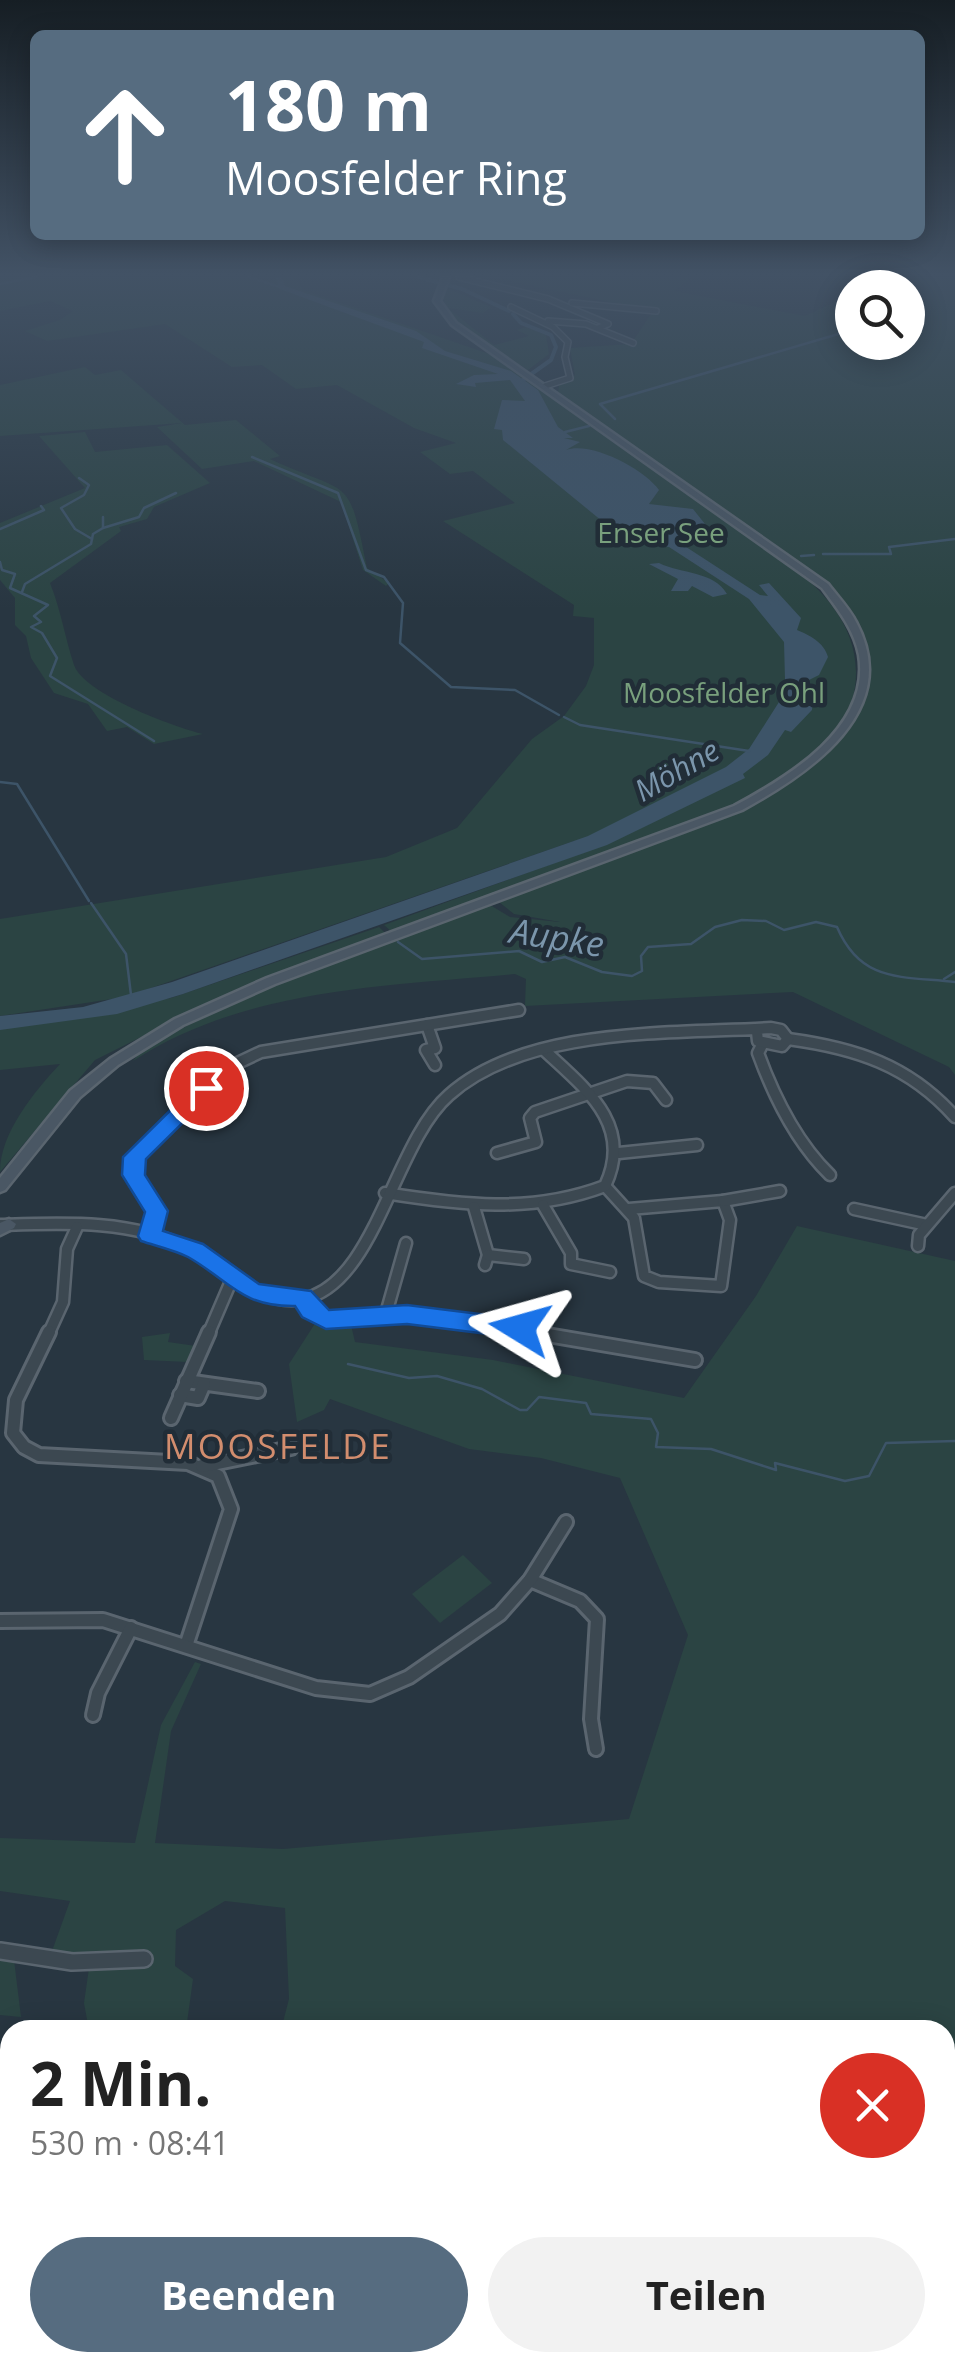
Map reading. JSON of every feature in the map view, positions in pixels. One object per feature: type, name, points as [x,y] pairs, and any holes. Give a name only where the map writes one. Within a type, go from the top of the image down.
[{"type":"main road","points":[[0,1188],[76,1094],[161,1032],[271,981],[738,808],[802,772],[850,722],[860,702],[866,666],[859,634],[835,597],[786,555],[547,388]]},
{"type":"street","points":[[150,1236],[157,1211],[133,1175],[134,1157],[235,1062],[261,1052],[520,1010]]},
{"type":"street","points":[[427,1025],[435,1048],[426,1050],[435,1065]]},
{"type":"street","points":[[3,1226],[77,1227],[150,1236],[195,1250],[232,1279],[261,1295],[302,1297],[344,1275],[385,1192],[435,1106],[490,1070],[544,1050],[630,1038],[774,1028],[788,1039],[852,1050],[898,1066],[930,1088],[955,1118]]},
{"type":"street","points":[[757,1032],[762,1044],[758,1054],[770,1080],[815,1163],[830,1175]]},
{"type":"street","points":[[762,1044],[778,1047],[788,1039]]},
{"type":"street","points":[[544,1050],[589,1095],[614,1133],[619,1152],[605,1186]]},
{"type":"street","points":[[497,1153],[536,1142],[531,1114],[589,1095],[641,1080],[657,1086],[666,1100]]},
{"type":"street","points":[[619,1152],[696,1145]]},
{"type":"street","points":[[385,1192],[474,1207],[543,1205],[605,1186]]},
{"type":"street","points":[[605,1186],[629,1210],[639,1228],[644,1276],[659,1282],[721,1286],[730,1220],[724,1201]]},
{"type":"street","points":[[629,1210],[780,1192]]},
{"type":"street","points":[[918,1246],[919,1235],[955,1193]]},
{"type":"street","points":[[543,1205],[571,1253],[572,1264],[610,1272]]},
{"type":"street","points":[[474,1207],[487,1260],[524,1259]]},
{"type":"street","points":[[854,1209],[927,1225]]},
{"type":"street","points":[[77,1227],[63,1258],[66,1288],[62,1306],[12,1411],[17,1440],[39,1454],[202,1466],[292,1448]]},
{"type":"street","points":[[385,1317],[406,1242]]},
{"type":"street","points":[[170,1418],[232,1279]]},
{"type":"street","points":[[302,1297],[311,1311],[326,1320],[465,1320],[695,1360]]},
{"type":"street","points":[[186,1381],[258,1391]]},
{"type":"street","points":[[180,1394],[198,1398],[204,1384]]},
{"type":"street","points":[[186,1646],[231,1509],[223,1483],[202,1466]]},
{"type":"street","points":[[0,1622],[70,1617],[131,1628],[316,1688],[370,1694],[409,1677],[500,1614],[530,1580],[566,1522]]},
{"type":"street","points":[[530,1580],[580,1601],[597,1619],[591,1719],[596,1749]]},
{"type":"street","points":[[94,1715],[98,1693],[131,1628]]},
{"type":"street","points":[[0,1951],[78,1964],[110,1965],[144,1959]]},
{"type":"green space","points":[[0,388],[142,388],[185,425],[236,420],[280,456],[270,459],[342,492],[356,516],[367,568],[389,583],[386,586],[363,570],[341,502],[254,461],[202,469],[157,427],[182,423],[0,436]]},
{"type":"green space","points":[[342,388],[541,388],[785,560],[834,608],[854,654],[856,672],[849,710],[828,742],[798,770],[718,813],[392,932],[384,925],[587,851],[574,841],[125,997],[0,1016],[0,919],[386,857],[457,828],[532,739],[564,716],[586,686],[594,665],[594,618],[573,616],[574,605],[443,521],[515,503],[473,471],[450,474],[420,452],[456,443],[414,428]]},
{"type":"green space","points":[[559,388],[955,388],[955,1075],[949,1067],[793,992],[525,1006],[526,979],[515,974],[367,988],[269,1005],[222,1018],[133,1061],[143,1049],[242,997],[490,905],[510,917],[560,922],[514,914],[499,902],[706,822],[802,772],[860,703],[864,650],[828,588],[558,392]]},
{"type":"green space","points":[[85,432],[95,452],[167,445],[210,483],[154,507],[147,519],[119,527],[121,531],[50,583],[74,665],[81,676],[131,708],[203,734],[154,744],[127,727],[107,731],[88,704],[54,693],[31,658],[26,636],[15,625],[15,598],[0,580],[0,523],[85,488],[39,436]]},
{"type":"green space","points":[[379,927],[387,935],[237,989],[95,1060],[0,1172],[12,1128],[60,1064],[0,1070],[0,1025],[171,998]]},
{"type":"green space","points":[[797,1226],[955,1261],[955,2020],[284,2020],[289,1999],[285,1908],[225,1901],[176,1930],[175,1966],[193,1979],[187,2020],[87,2020],[84,2003],[91,1954],[52,1951],[70,1901],[0,1891],[0,1838],[135,1843],[161,1725],[195,1662],[201,1664],[171,1731],[155,1843],[283,1849],[629,1819],[688,1635],[620,1478],[541,1458],[469,1449],[330,1399],[324,1410],[297,1422],[289,1364],[314,1325],[351,1325],[355,1342],[493,1360],[684,1398],[756,1296]]},
{"type":"green space","points":[[170,1333],[168,1342],[196,1346],[188,1362],[144,1360],[142,1337]]},
{"type":"green space","points":[[463,1555],[492,1583],[440,1623],[412,1594]]},
{"type":"green space","points":[[0,1957],[14,1960],[21,2017],[0,2015]]},
{"type":"water","points":[[515,388],[538,390],[558,427],[573,438],[564,438],[580,442],[566,450],[603,453],[652,482],[659,490],[649,504],[693,509],[705,524],[678,535],[680,543],[760,595],[768,596],[759,585],[769,583],[801,618],[797,630],[816,640],[828,657],[819,675],[805,682],[814,691],[812,710],[791,732],[785,730],[768,755],[743,774],[745,778],[607,845],[183,994],[117,1014],[0,1030],[0,1016],[83,1007],[172,982],[588,836],[726,767],[749,749],[779,702],[785,680],[784,642],[749,599],[669,547],[617,541],[602,521],[503,440],[502,430],[494,429],[502,400],[525,401]]},
{"type":"water","points":[[659,563],[706,577],[727,594],[713,597],[692,586],[688,591],[671,591],[678,579],[649,564]]},
{"type":"waterway","points":[[615,419],[600,404],[656,388]]},
{"type":"waterway","points":[[565,432],[589,426]]},
{"type":"waterway","points":[[252,457],[338,493],[366,570],[384,577],[403,603],[400,643],[451,687],[515,690],[559,715]]},
{"type":"waterway","points":[[79,478],[89,485],[84,495],[61,508],[75,529],[92,539]]},
{"type":"waterway","points":[[103,528],[139,517],[144,508],[176,493]]},
{"type":"waterway","points":[[0,529],[44,510],[41,506]]},
{"type":"waterway","points":[[103,517],[103,528]]},
{"type":"waterway","points":[[92,539],[103,528]]},
{"type":"waterway","points":[[22,592],[25,584],[91,544],[92,539]]},
{"type":"waterway","points":[[823,554],[891,554],[889,547],[955,539]]},
{"type":"waterway","points":[[801,556],[814,555]]},
{"type":"waterway","points":[[0,562],[2,570],[15,574],[10,588],[48,605],[34,616],[41,622],[31,627],[42,633],[57,658],[50,676],[154,741]]},
{"type":"waterway","name":"Möhne","points":[[564,717],[580,725],[749,751]]},
{"type":"waterway","points":[[0,782],[17,784],[89,901]]},
{"type":"waterway","points":[[91,903],[126,954],[131,995]]},
{"type":"waterway","name":"Aupke","points":[[398,942],[422,959],[519,951],[542,962],[565,957],[602,972],[632,976],[642,971],[641,956],[648,947],[691,944],[715,927],[742,920],[766,921],[784,930],[816,922],[837,927],[858,958],[871,967],[900,977],[955,982]]},
{"type":"waterway","points":[[944,979],[955,972]]},
{"type":"waterway","points":[[348,1364],[409,1378],[437,1376],[482,1389],[520,1410],[527,1410],[539,1397],[586,1403],[591,1414],[651,1419],[658,1433],[656,1447],[711,1449],[776,1470],[775,1463],[845,1481],[869,1476],[886,1443],[955,1441]]},
{"type":"district","name":"MOOSFELDE","points":[[278,1447]]},
{"type":"route","points":[[206,1088],[134,1157],[133,1175],[156,1206],[156,1222],[150,1236],[195,1250],[250,1291],[271,1298],[302,1297],[311,1311],[326,1320],[407,1314],[520,1328]]},
{"type":"park label","name":"Enser See","points":[[661,533]]},
{"type":"park label","name":"Moosfelder Ohl","points":[[724,693]]}]
